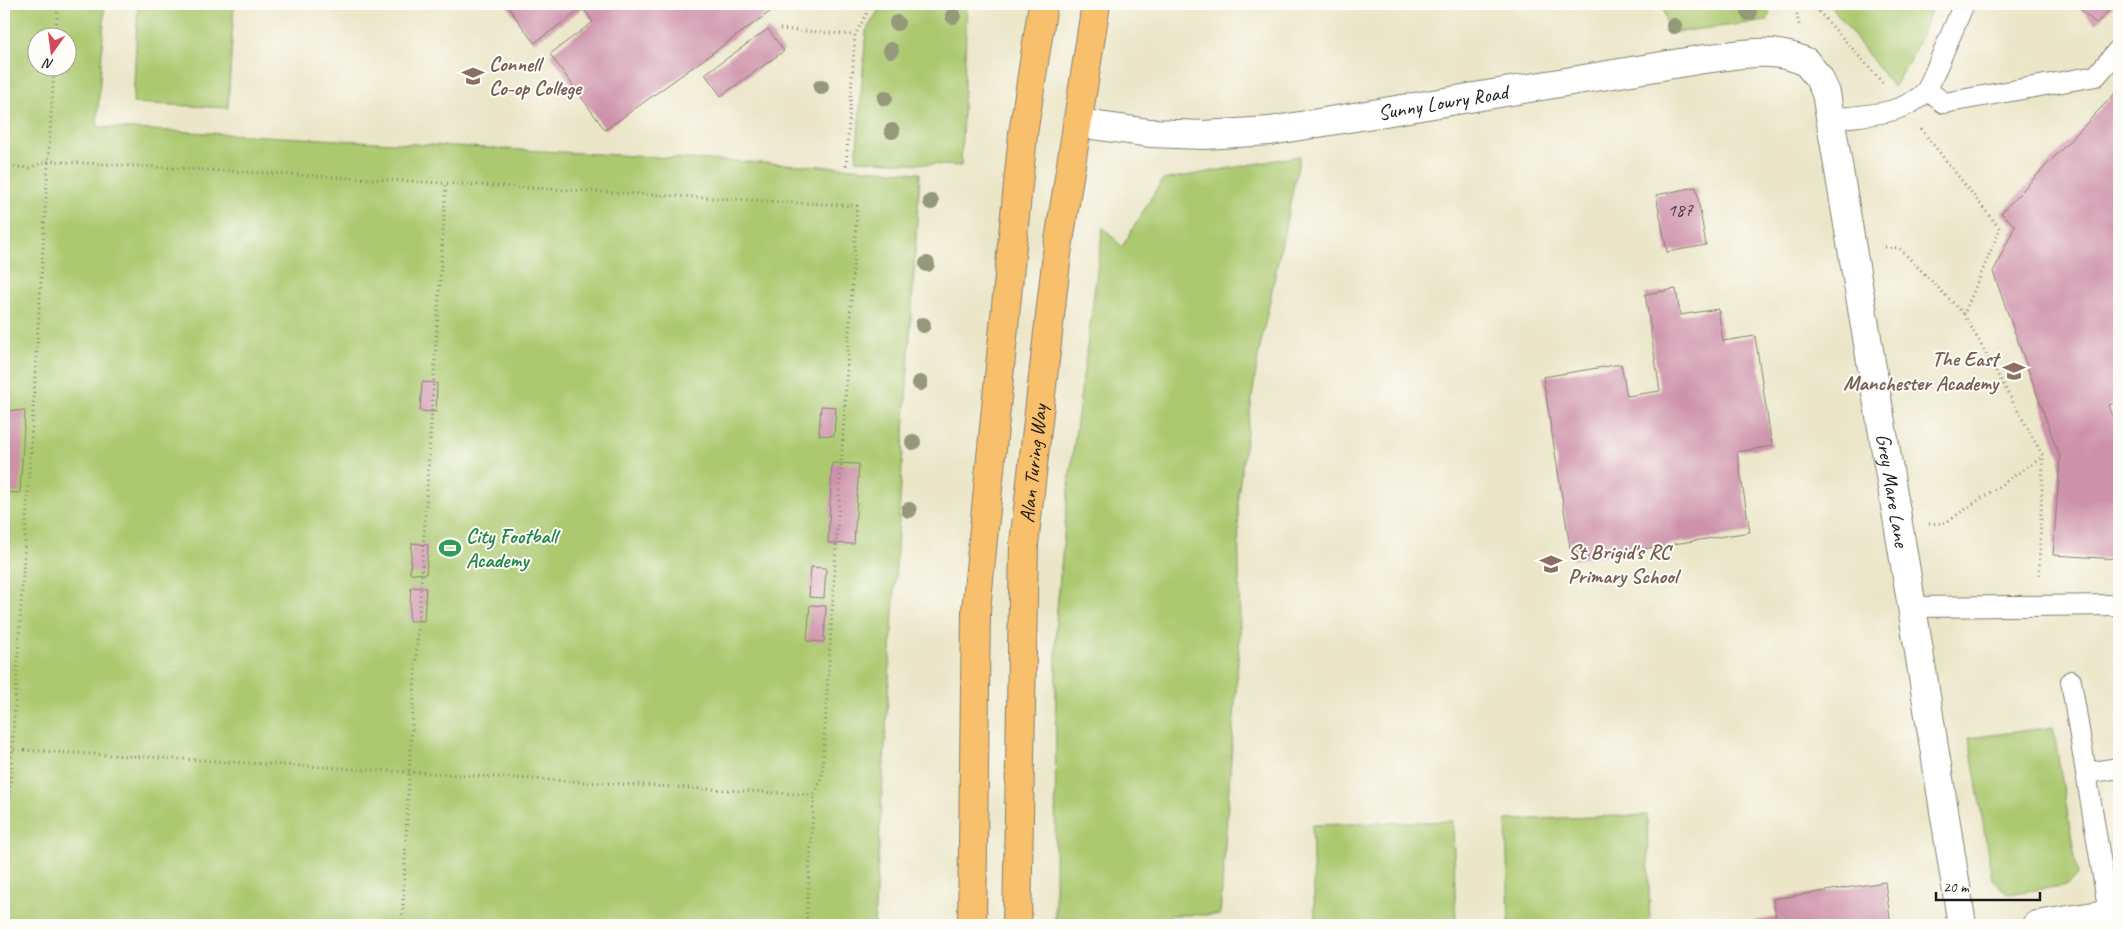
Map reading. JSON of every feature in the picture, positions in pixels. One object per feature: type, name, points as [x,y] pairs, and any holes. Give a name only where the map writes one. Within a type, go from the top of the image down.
[{"type":"highway","name":"Alan Turing Way","points":[[972,925],[976,610],[1023,134],[1043,4]]},
{"type":"highway","name":"Alan Turing Way","points":[[1017,925],[1024,544],[1057,254],[1096,4]]},
{"type":"street","name":"Sunny Lowry Road","points":[[1077,123],[1150,133],[1204,135],[1270,131],[1704,60],[1772,52],[1806,62]]},
{"type":"street","name":"Grey Mare Lane","points":[[1806,62],[1819,78],[1826,94],[1912,606],[1962,925]]},
{"type":"street","points":[[2037,925],[2114,912]]},
{"type":"lane","points":[[1830,119],[1896,109],[1920,98],[1927,90],[1964,4]]},
{"type":"lane","points":[[1927,90],[1944,103],[2096,76],[2119,49]]},
{"type":"lane","points":[[1912,606],[2119,605]]},
{"type":"lane","points":[[2071,681],[2086,773],[2114,912]]},
{"type":"lane","points":[[2086,773],[2119,768]]},
{"type":"path","points":[[57,28],[58,4]]},
{"type":"path","points":[[846,166],[855,35],[872,4]]},
{"type":"path","points":[[780,29],[855,35]]},
{"type":"path","points":[[4,882],[53,78]]},
{"type":"path","points":[[4,166],[29,168],[47,161],[857,206],[822,776],[814,795],[806,925]]},
{"type":"path","points":[[402,925],[409,773],[446,184]]},
{"type":"path","points":[[1964,314],[2000,230]]},
{"type":"path","points":[[1852,246],[1899,248],[1964,314],[2043,456],[2038,606]]},
{"type":"path","points":[[1899,527],[1945,523],[2043,456]]},
{"type":"path","points":[[4,749],[814,795]]},
{"type":"green space","name":"City Football Academy","points":[[4,4],[105,4],[97,127],[920,173],[874,925],[4,925]]},
{"type":"green space","points":[[138,4],[234,4],[228,108],[133,103]]},
{"type":"green space","points":[[882,4],[967,4],[961,166],[856,160],[866,31]]},
{"type":"green space","points":[[1663,4],[1759,4],[1770,12],[1767,21],[1668,33]]},
{"type":"green space","points":[[1830,4],[1934,4],[1911,59],[1893,87]]},
{"type":"green space","points":[[1300,156],[1258,357],[1238,495],[1240,633],[1220,915],[1170,915],[1166,925],[1055,925],[1056,619],[1069,482],[1103,227],[1122,247],[1162,180]]},
{"type":"green space","points":[[2053,727],[2078,875],[2068,885],[2008,894],[1992,879],[1969,738]]},
{"type":"green space","points":[[1647,815],[1650,925],[1509,925],[1506,820]]},
{"type":"green space","points":[[1453,821],[1456,925],[1315,925],[1312,825]]},
{"type":"building","points":[[506,4],[781,4],[605,130],[550,54],[593,22],[583,8],[534,43]]},
{"type":"building","points":[[2075,4],[2115,4],[2096,24]]},
{"type":"building","points":[[768,29],[784,51],[721,96],[705,74]]},
{"type":"building","points":[[2119,89],[2119,401],[2109,405],[2112,414],[2119,415],[2119,559],[2053,555],[2060,458],[1993,272],[2015,226],[2001,213]]},
{"type":"building","points":[[1696,187],[1706,245],[1667,252],[1656,195]]},
{"type":"building","points":[[1676,289],[1680,315],[1718,309],[1723,341],[1755,336],[1772,446],[1737,452],[1750,532],[1572,560],[1543,377],[1621,364],[1627,396],[1660,391],[1645,294]]},
{"type":"building","points":[[422,382],[437,383],[436,412],[420,411]]},
{"type":"building","points":[[821,406],[836,407],[834,436],[819,435]]},
{"type":"building","points":[[4,410],[25,411],[20,493],[4,492]]},
{"type":"building","points":[[832,463],[859,464],[854,544],[828,543]]},
{"type":"building","points":[[412,543],[428,545],[426,574],[410,573]]},
{"type":"building","points":[[811,567],[826,568],[824,598],[809,597]]},
{"type":"building","points":[[411,587],[426,588],[424,621],[409,621]]},
{"type":"building","points":[[810,605],[826,606],[824,642],[807,641]]},
{"type":"building","points":[[1885,882],[1891,925],[1729,925],[1776,917],[1773,899]]},
{"type":"place","name":"Connell Co-op College","points":[[473,76]]},
{"type":"place","name":"The East Manchester Academy","points":[[2014,371]]},
{"type":"place","name":"City Football Academy","points":[[450,548]]},
{"type":"place","name":"St Brigid's RC Primary School","points":[[1551,564]]}]
